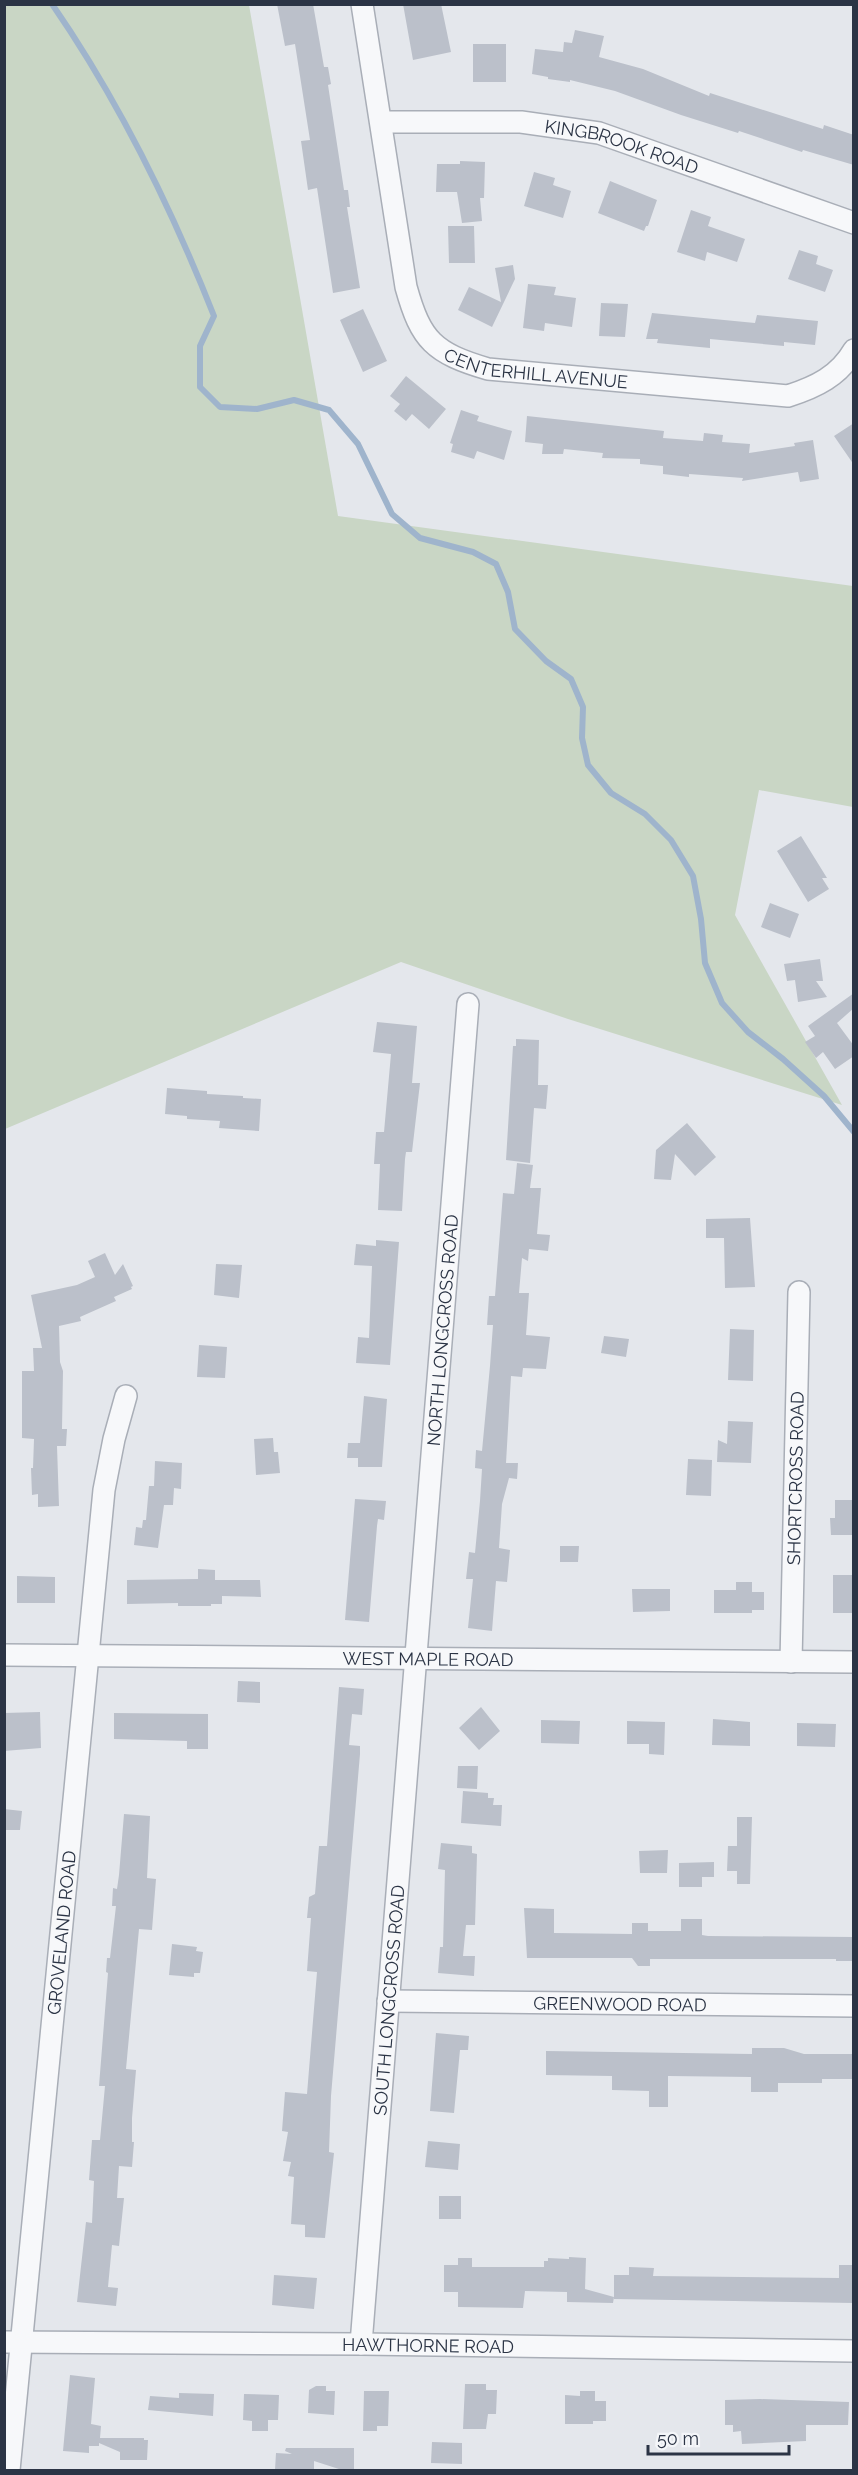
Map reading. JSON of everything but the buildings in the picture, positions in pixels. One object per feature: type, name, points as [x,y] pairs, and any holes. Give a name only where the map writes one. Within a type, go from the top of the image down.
[{"type":"street","name":"CENTERHILL AVENUE","points":[[362,4],[406,287],[414,318],[432,343],[458,360],[488,369],[789,396],[811,389],[829,379],[854,350]]},
{"type":"street","name":"KINGBROOK ROAD","points":[[381,122],[521,122],[598,133],[854,223]]},
{"type":"street","name":"NORTH LONGCROSS ROAD","points":[[416,1657],[468,1004]]},
{"type":"street","name":"SHORTCROSS ROAD","points":[[791,1662],[799,1292]]},
{"type":"street","name":"GROVELAND ROAD","points":[[9,2470],[14,2342],[89,1656],[104,1490],[114,1438],[126,1396]]},
{"type":"street","name":"WEST MAPLE ROAD","points":[[4,1655],[854,1662]]},
{"type":"street","name":"SOUTH LONGCROSS ROAD","points":[[361,2344],[416,1657]]},
{"type":"street","name":"GREENWOOD ROAD","points":[[388,2001],[854,2006]]},
{"type":"street","name":"HAWTHORNE ROAD","points":[[14,2342],[854,2351]]},
{"type":"green space","points":[[5,5],[249,5],[338,516],[853,586],[853,807],[759,790],[735,915],[842,1105],[568,1019],[401,962],[5,1129]]},
{"type":"waterway","points":[[52,4],[100,78],[142,156],[162,195],[214,316],[200,346],[200,387],[220,407],[257,409],[294,400],[329,410],[358,444],[392,514],[420,538],[473,552],[496,564],[508,592],[515,629],[546,661],[571,679],[583,707],[582,738],[588,765],[611,793],[645,814],[671,840],[693,876],[701,919],[705,963],[722,1003],[748,1032],[783,1059],[824,1096],[854,1132]]}]
